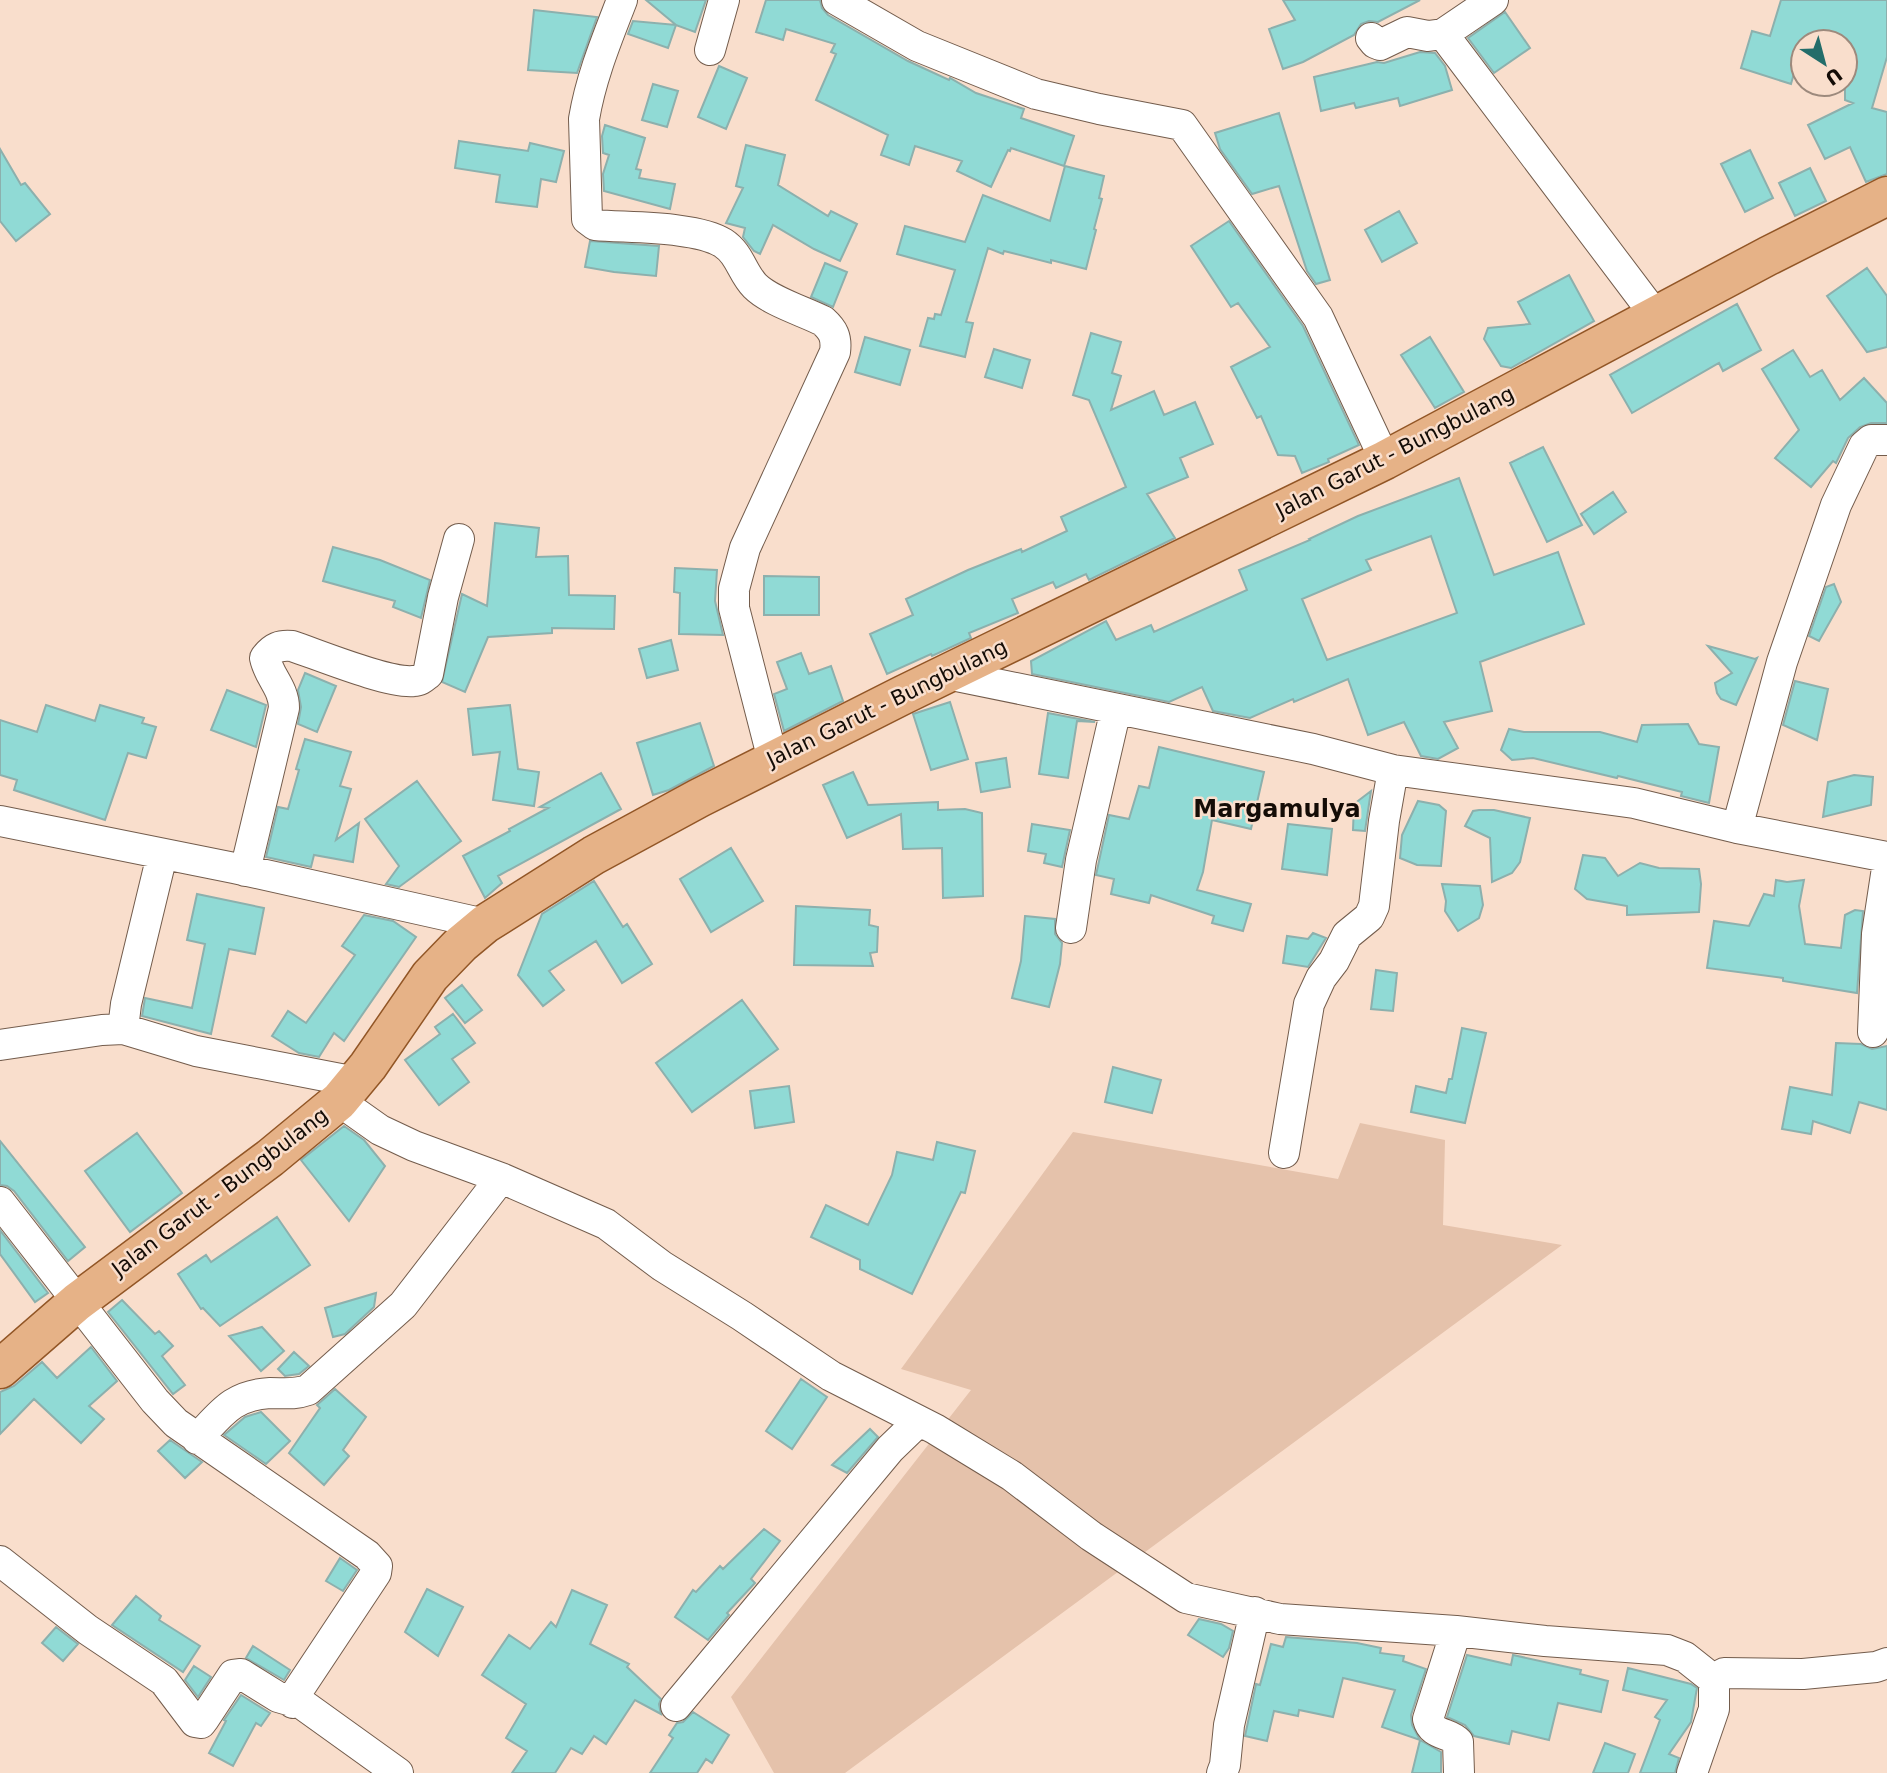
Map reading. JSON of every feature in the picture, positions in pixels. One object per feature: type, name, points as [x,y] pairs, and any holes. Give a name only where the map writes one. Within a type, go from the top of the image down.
[{"type":"main road","name":"Jalan Garut - Bungbulang","points":[[0,1369],[77,1302],[270,1158],[347,1092],[429,976],[461,944],[485,924],[594,855],[773,760],[1385,460],[1615,339],[1655,315],[1887,196]]},
{"type":"street","points":[[622,0],[591,84],[586,110],[587,219],[595,225],[693,233],[719,241],[733,251],[749,280],[758,289],[822,321],[831,328],[835,337],[835,352],[745,548],[734,589],[734,608],[773,760]]},
{"type":"street","points":[[710,50],[724,0]]},
{"type":"street","points":[[837,0],[917,46],[1024,89],[1099,109],[1182,125],[1318,317],[1385,460]]},
{"type":"street","points":[[1371,38],[1380,45],[1407,32],[1428,36],[1443,34],[1493,0]]},
{"type":"street","points":[[1443,34],[1655,315]]},
{"type":"street","points":[[1737,828],[1782,662],[1836,505],[1864,446],[1871,440],[1887,440]]},
{"type":"street","points":[[245,871],[284,708],[284,697],[267,669],[265,658],[280,645],[292,646],[395,679],[412,682],[421,680],[428,674],[443,597],[459,539]]},
{"type":"street","points":[[947,674],[1313,749],[1393,770],[1634,803],[1737,828],[1887,857]]},
{"type":"street","points":[[1072,928],[1080,860],[1116,709]]},
{"type":"street","points":[[1284,1153],[1309,1004],[1347,935],[1369,917],[1374,906],[1393,770]]},
{"type":"street","points":[[0,821],[485,924]]},
{"type":"street","points":[[123,1029],[125,1004],[162,855]]},
{"type":"street","points":[[1873,1032],[1877,934],[1887,868]]},
{"type":"street","points":[[0,1045],[123,1029],[347,1092],[380,1130],[414,1146],[501,1178],[606,1224],[662,1266],[831,1376],[919,1421],[1012,1476],[1091,1536],[1186,1598],[1280,1619],[1667,1650],[1685,1657],[1714,1680]]},
{"type":"street","points":[[197,1439],[227,1407],[246,1396],[272,1393],[295,1395],[308,1390],[403,1306],[501,1178]]},
{"type":"street","points":[[0,1202],[155,1401],[176,1423],[368,1555],[377,1566],[376,1573],[295,1695],[293,1703]]},
{"type":"street","points":[[676,1706],[890,1449],[919,1421]]},
{"type":"street","points":[[0,1561],[88,1630],[156,1674],[170,1686],[195,1722],[201,1723],[236,1673],[293,1703],[302,1704],[389,1770]]},
{"type":"street","points":[[1222,1773],[1232,1712],[1255,1612]]},
{"type":"street","points":[[1456,1631],[1428,1719],[1436,1732],[1456,1738],[1459,1773]]},
{"type":"street","points":[[1714,1680],[1724,1672],[1803,1674],[1876,1667],[1887,1663]]},
{"type":"street","points":[[1692,1773],[1714,1709],[1714,1680]]},
{"type":"shaded area","points":[[1360,1123],[1445,1140],[1443,1225],[1562,1245],[845,1773],[774,1773],[731,1697],[971,1390],[901,1369],[1073,1132],[1338,1179]]},
{"type":"building","points":[[646,0],[706,0],[695,32],[676,25]]},
{"type":"building","points":[[766,0],[820,0],[828,15],[908,61],[949,80],[950,78],[976,93],[1024,109],[1021,118],[1074,136],[1064,166],[1011,148],[991,187],[957,171],[962,161],[915,146],[909,165],[881,155],[888,135],[816,100],[836,54],[831,52],[835,44],[786,29],[783,40],[756,32]]},
{"type":"building","points":[[1283,0],[1420,0],[1378,22],[1361,24],[1354,35],[1303,62],[1283,69],[1269,29],[1295,20]]},
{"type":"building","points":[[1781,0],[1887,0],[1887,57],[1872,108],[1887,112],[1887,174],[1866,182],[1850,147],[1825,159],[1808,125],[1853,103],[1845,98],[1859,98],[1859,28],[1789,28],[1789,83],[1741,68],[1752,31],[1770,36]]},
{"type":"building","points":[[534,10],[597,17],[577,73],[528,70]]},
{"type":"building","points":[[1505,12],[1530,48],[1494,73],[1468,38]]},
{"type":"building","points":[[633,21],[676,25],[668,48],[628,34]]},
{"type":"building","points":[[1420,52],[1435,53],[1445,66],[1452,90],[1400,106],[1398,98],[1356,108],[1354,103],[1321,111],[1314,77],[1377,62],[1384,63]]},
{"type":"building","points":[[719,66],[747,78],[726,129],[698,117]]},
{"type":"building","points":[[653,84],[678,91],[667,127],[642,120]]},
{"type":"building","points":[[1279,113],[1330,280],[1316,284],[1307,271],[1279,186],[1252,194],[1220,149],[1215,133]]},
{"type":"building","points":[[605,125],[645,138],[636,169],[641,170],[639,178],[675,184],[670,209],[604,191],[603,174],[609,155],[603,153],[602,136]]},
{"type":"building","points":[[459,141],[528,151],[530,143],[564,151],[556,182],[541,179],[537,207],[496,202],[500,175],[455,168]]},
{"type":"building","points":[[746,145],[785,155],[778,185],[828,216],[831,211],[857,224],[840,261],[773,225],[760,254],[754,251],[743,237],[745,228],[726,223],[743,188],[736,186]]},
{"type":"building","points":[[0,149],[21,185],[25,183],[50,214],[16,241],[0,221]]},
{"type":"building","points":[[1750,150],[1773,198],[1745,212],[1721,164]]},
{"type":"building","points":[[1065,166],[1104,176],[1099,198],[1102,199],[1094,229],[1096,230],[1086,269],[1004,251],[1003,254],[988,248],[966,322],[973,323],[965,357],[920,346],[928,318],[934,319],[935,314],[941,315],[955,270],[897,254],[905,226],[965,242],[983,195],[1050,221]]},
{"type":"building","points":[[1810,168],[1826,201],[1795,216],[1779,183]]},
{"type":"building","points":[[1399,211],[1417,243],[1382,262],[1365,230]]},
{"type":"building","points":[[1229,221],[1303,326],[1359,445],[1302,473],[1295,456],[1278,455],[1261,416],[1257,418],[1231,367],[1270,347],[1238,303],[1231,307],[1191,246]]},
{"type":"building","points":[[590,241],[659,246],[656,276],[585,267]]},
{"type":"building","points":[[825,263],[847,272],[833,307],[811,297]]},
{"type":"building","points":[[1867,268],[1887,296],[1887,347],[1867,352],[1827,296]]},
{"type":"building","points":[[1569,275],[1594,321],[1511,368],[1501,366],[1484,339],[1488,328],[1530,324],[1518,302]]},
{"type":"building","points":[[1737,304],[1761,350],[1723,371],[1719,363],[1632,413],[1610,375]]},
{"type":"building","points":[[1091,333],[1121,342],[1112,373],[1121,376],[1111,410],[1154,391],[1164,415],[1195,402],[1213,444],[1180,458],[1188,477],[1147,494],[1175,538],[1089,580],[1086,574],[1056,588],[1053,582],[1012,599],[1018,613],[969,633],[971,638],[887,674],[870,634],[913,615],[906,599],[968,570],[1021,549],[1022,552],[1067,531],[1061,517],[1126,487],[1089,400],[1073,395]]},
{"type":"building","points":[[865,337],[910,350],[900,385],[855,372]]},
{"type":"building","points":[[1430,337],[1464,392],[1435,408],[1401,355]]},
{"type":"building","points":[[994,349],[1030,360],[1022,388],[985,377]]},
{"type":"building","points":[[1793,350],[1810,377],[1822,370],[1840,400],[1864,378],[1887,403],[1887,423],[1871,423],[1860,427],[1848,438],[1836,463],[1833,461],[1811,487],[1775,458],[1799,430],[1762,369]]},
{"type":"building","points":[[1543,447],[1582,525],[1547,542],[1510,463]]},
{"type":"building","points":[[1459,478],[1494,575],[1558,552],[1584,624],[1480,662],[1492,711],[1444,722],[1458,748],[1438,759],[1421,756],[1404,722],[1368,735],[1348,679],[1250,718],[1213,711],[1202,687],[1169,702],[1032,674],[1031,661],[1106,621],[1116,640],[1151,625],[1154,632],[1247,590],[1239,570],[1358,516]],"holes":[[[1431,536],[1457,613],[1327,660],[1302,599],[1371,570],[1366,560]]]},
{"type":"building","points":[[1613,492],[1626,512],[1594,534],[1581,514]]},
{"type":"building","points":[[495,523],[539,528],[536,557],[568,556],[569,595],[615,596],[614,629],[552,628],[552,633],[488,637],[465,692],[442,682],[462,594],[487,606]]},
{"type":"building","points":[[333,547],[380,560],[430,580],[421,618],[393,607],[395,601],[323,581]]},
{"type":"building","points":[[675,568],[717,570],[715,601],[723,635],[679,634],[680,593],[674,592]]},
{"type":"building","points":[[764,576],[819,577],[819,615],[764,615]]},
{"type":"building","points":[[1834,584],[1841,602],[1819,641],[1809,636],[1826,587]]},
{"type":"building","points":[[671,640],[678,670],[647,678],[639,649]]},
{"type":"building","points":[[1708,646],[1757,658],[1736,705],[1721,699],[1717,693],[1715,683],[1732,673]]},
{"type":"building","points":[[801,653],[809,674],[831,666],[843,701],[784,731],[774,694],[787,689],[777,662]]},
{"type":"building","points":[[305,673],[336,686],[317,732],[298,724],[301,707],[298,690]]},
{"type":"building","points":[[1795,681],[1828,689],[1817,740],[1783,725]]},
{"type":"building","points":[[227,690],[266,705],[256,747],[211,730]]},
{"type":"building","points":[[950,702],[968,759],[931,770],[913,714]]},
{"type":"building","points":[[46,705],[95,721],[100,705],[144,718],[142,723],[156,727],[146,758],[128,753],[105,820],[14,790],[17,780],[0,775],[0,720],[37,732]]},
{"type":"building","points":[[510,705],[518,769],[539,772],[534,806],[493,800],[500,752],[473,755],[468,709]]},
{"type":"building","points":[[1048,713],[1095,722],[1077,721],[1068,778],[1039,774]]},
{"type":"building","points":[[700,723],[714,766],[669,790],[653,795],[637,743]]},
{"type":"building","points":[[1688,724],[1699,744],[1719,747],[1709,803],[1681,796],[1682,792],[1618,776],[1617,778],[1533,758],[1512,760],[1501,750],[1509,729],[1524,732],[1600,732],[1637,742],[1642,725]]},
{"type":"building","points":[[305,739],[351,752],[340,786],[351,789],[336,840],[359,823],[353,862],[314,855],[311,867],[266,857],[278,807],[288,809]]},
{"type":"building","points":[[1159,747],[1264,772],[1251,829],[1212,820],[1197,890],[1251,904],[1243,931],[1212,923],[1214,916],[1151,895],[1149,903],[1111,894],[1114,879],[1096,875],[1109,815],[1129,819],[1139,786],[1149,788]]},
{"type":"building","points":[[1006,758],[1010,787],[981,792],[976,763]]},
{"type":"building","points":[[853,772],[868,805],[938,802],[938,810],[965,809],[982,813],[983,896],[943,898],[942,848],[903,849],[901,814],[847,838],[823,785]]},
{"type":"building","points":[[601,773],[621,809],[498,876],[502,883],[485,898],[463,856],[510,831],[509,829],[548,808],[540,807]]},
{"type":"building","points":[[1854,775],[1873,777],[1871,805],[1823,817],[1828,782]]},
{"type":"building","points":[[417,781],[461,841],[399,887],[386,884],[399,866],[365,819]]},
{"type":"building","points":[[1371,791],[1365,831],[1353,830],[1354,804]]},
{"type":"building","points":[[1418,801],[1439,805],[1446,811],[1441,866],[1417,865],[1400,858],[1402,835]]},
{"type":"building","points":[[1494,810],[1530,818],[1520,862],[1512,873],[1492,882],[1490,838],[1465,826],[1473,811]]},
{"type":"building","points":[[1032,824],[1070,830],[1062,867],[1044,863],[1046,854],[1028,851]]},
{"type":"building","points":[[1288,824],[1332,829],[1327,875],[1282,869]]},
{"type":"building","points":[[731,848],[763,901],[711,932],[680,879]]},
{"type":"building","points":[[1583,855],[1605,858],[1618,876],[1640,863],[1659,868],[1699,869],[1699,912],[1627,915],[1627,906],[1587,899],[1575,889]]},
{"type":"building","points":[[1776,880],[1804,880],[1799,906],[1805,944],[1841,948],[1845,915],[1855,910],[1863,911],[1857,993],[1783,981],[1783,978],[1707,968],[1714,921],[1749,926],[1764,894],[1774,896]]},
{"type":"building","points":[[594,881],[623,927],[627,924],[652,964],[622,983],[596,941],[549,971],[564,990],[543,1006],[518,975],[542,914]]},
{"type":"building","points":[[1442,884],[1480,886],[1483,905],[1479,918],[1458,931],[1445,911]]},
{"type":"building","points":[[197,894],[264,908],[255,954],[229,949],[211,1034],[142,1016],[145,998],[192,1008],[205,944],[187,940]]},
{"type":"building","points":[[796,906],[870,910],[869,925],[878,927],[877,952],[870,953],[873,966],[794,965]]},
{"type":"building","points":[[364,915],[393,921],[416,937],[344,1041],[334,1033],[319,1057],[299,1053],[272,1036],[288,1011],[306,1023],[355,955],[342,946]]},
{"type":"building","points":[[1025,916],[1055,919],[1055,934],[1062,943],[1060,964],[1049,1007],[1012,998],[1021,961]]},
{"type":"building","points":[[1313,933],[1326,938],[1308,967],[1283,963],[1287,936],[1308,939]]},
{"type":"building","points":[[1376,970],[1397,973],[1393,1011],[1371,1009]]},
{"type":"building","points":[[462,985],[482,1010],[465,1023],[445,998]]},
{"type":"building","points":[[742,1000],[778,1049],[692,1112],[656,1063]]},
{"type":"building","points":[[453,1014],[475,1043],[452,1059],[469,1082],[439,1105],[405,1060],[440,1034],[435,1027]]},
{"type":"building","points":[[1462,1028],[1486,1033],[1465,1123],[1411,1112],[1416,1086],[1446,1093],[1449,1079],[1452,1079]]},
{"type":"building","points":[[1836,1043],[1861,1044],[1872,1049],[1887,1046],[1887,1110],[1859,1102],[1850,1133],[1813,1121],[1811,1134],[1782,1129],[1790,1087],[1832,1095]]},
{"type":"building","points":[[1113,1067],[1161,1080],[1152,1113],[1105,1102]]},
{"type":"building","points":[[789,1086],[794,1122],[755,1128],[750,1091]]},
{"type":"building","points":[[344,1126],[364,1140],[385,1166],[349,1221],[301,1160]]},
{"type":"building","points":[[137,1133],[182,1193],[130,1232],[85,1171]]},
{"type":"building","points":[[0,1141],[85,1247],[68,1261],[14,1191],[0,1185]]},
{"type":"building","points":[[937,1142],[975,1151],[965,1193],[961,1192],[912,1294],[860,1269],[860,1260],[811,1237],[826,1205],[868,1225],[892,1175],[897,1152],[933,1160]]},
{"type":"building","points":[[277,1217],[310,1265],[220,1326],[201,1309],[178,1274],[206,1255],[211,1262]]},
{"type":"building","points":[[0,1230],[48,1293],[35,1302],[0,1254]]},
{"type":"building","points":[[376,1293],[374,1307],[345,1334],[333,1337],[325,1308]]},
{"type":"building","points":[[122,1300],[155,1334],[159,1331],[173,1346],[162,1356],[185,1385],[173,1394],[108,1312]]},
{"type":"building","points":[[262,1327],[284,1351],[261,1371],[229,1336]]},
{"type":"building","points":[[91,1347],[117,1381],[89,1406],[104,1419],[81,1443],[34,1399],[0,1434],[0,1392],[14,1386],[42,1362],[57,1378]]},
{"type":"building","points":[[294,1352],[309,1366],[299,1374],[285,1376],[278,1369]]},
{"type":"building","points":[[801,1379],[827,1397],[792,1449],[766,1431]]},
{"type":"building","points":[[335,1389],[366,1417],[343,1450],[349,1456],[324,1485],[289,1453],[320,1408],[317,1405]]},
{"type":"building","points":[[261,1412],[290,1441],[266,1464],[224,1435],[245,1417]]},
{"type":"building","points":[[870,1429],[878,1437],[847,1473],[832,1465]]},
{"type":"building","points":[[170,1440],[202,1462],[185,1478],[158,1451]]},
{"type":"building","points":[[764,1529],[780,1541],[751,1579],[755,1583],[727,1613],[729,1615],[708,1640],[675,1617],[693,1590],[696,1592],[720,1566],[723,1569]]},
{"type":"building","points":[[340,1558],[357,1570],[343,1591],[326,1581]]},
{"type":"building","points":[[427,1589],[463,1607],[438,1656],[405,1632]]},
{"type":"building","points":[[572,1590],[607,1605],[590,1644],[629,1664],[627,1667],[661,1699],[661,1714],[635,1700],[606,1744],[594,1736],[582,1754],[571,1748],[555,1773],[512,1773],[527,1751],[506,1738],[526,1704],[482,1675],[509,1635],[530,1649],[551,1622],[556,1627]]},
{"type":"building","points":[[136,1596],[161,1616],[159,1620],[200,1646],[183,1672],[112,1625]]},
{"type":"building","points":[[1199,1619],[1221,1624],[1233,1631],[1229,1648],[1223,1657],[1188,1635]]},
{"type":"building","points":[[56,1627],[78,1644],[63,1661],[42,1643]]},
{"type":"building","points":[[1286,1637],[1357,1643],[1381,1648],[1380,1653],[1404,1656],[1403,1661],[1426,1669],[1411,1715],[1412,1725],[1420,1740],[1382,1727],[1395,1690],[1343,1678],[1333,1717],[1299,1710],[1298,1716],[1274,1711],[1267,1741],[1245,1736],[1256,1684],[1260,1685],[1271,1644],[1283,1647]]},
{"type":"building","points":[[253,1646],[290,1670],[284,1680],[246,1658]]},
{"type":"building","points":[[1467,1655],[1511,1665],[1513,1655],[1581,1670],[1580,1674],[1608,1681],[1601,1712],[1558,1703],[1549,1740],[1512,1731],[1509,1744],[1474,1736],[1465,1725],[1447,1717]]},
{"type":"building","points":[[194,1666],[211,1677],[198,1697],[185,1680]]},
{"type":"building","points":[[1628,1668],[1691,1684],[1697,1688],[1691,1722],[1669,1754],[1679,1758],[1675,1773],[1640,1773],[1660,1720],[1655,1717],[1667,1700],[1623,1690]]},
{"type":"building","points":[[241,1695],[270,1713],[261,1726],[256,1723],[233,1766],[209,1753],[226,1721],[224,1720]]},
{"type":"building","points":[[693,1712],[729,1735],[712,1763],[706,1759],[697,1773],[650,1773],[673,1738],[669,1735],[677,1723],[683,1722]]},
{"type":"building","points":[[1420,1740],[1441,1752],[1441,1773],[1412,1773]]},
{"type":"building","points":[[1605,1743],[1635,1754],[1628,1773],[1593,1773]]},
{"type":"district","name":"Margamulya","points":[[1277,809]]}]
